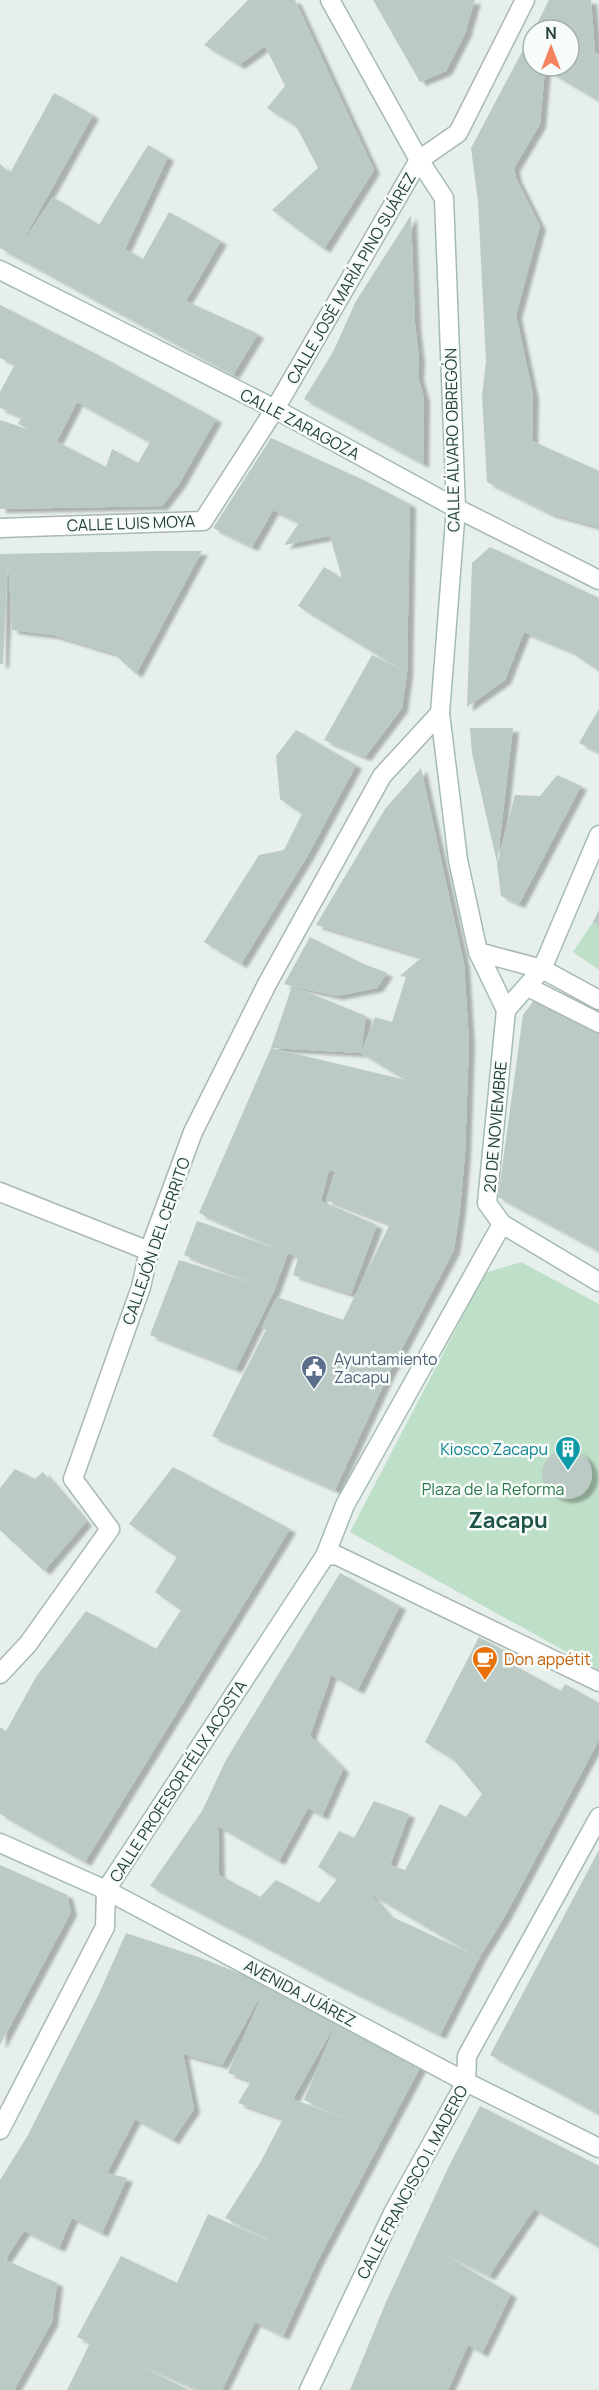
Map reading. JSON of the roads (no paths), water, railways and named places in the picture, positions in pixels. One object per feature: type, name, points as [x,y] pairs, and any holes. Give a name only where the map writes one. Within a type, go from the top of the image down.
[{"type":"street","name":"CALLE ÁLVARO OBREGÓN","points":[[330,0],[419,160],[444,198],[456,508],[440,713],[458,860],[478,952],[506,1010]]},
{"type":"street","name":"CALLE JOSÉ MARÍA PINO SUÁREZ","points":[[275,409],[419,160],[458,133],[525,0]]},
{"type":"street","name":"CALLE ZARAGOZA","points":[[0,270],[275,409],[456,508],[599,580]]},
{"type":"street","name":"CALLE LUIS MOYA","points":[[0,528],[203,521],[275,409]]},
{"type":"street","name":"CALLEJÓN DEL CERRITO","points":[[0,1674],[28,1644],[110,1529],[73,1479],[141,1287],[149,1251],[193,1132],[267,984],[382,776],[440,713]]},
{"type":"street","points":[[506,1010],[542,969],[599,835]]},
{"type":"street","points":[[478,952],[542,969],[599,1000]]},
{"type":"street","points":[[528,987],[599,1023]]},
{"type":"street","name":"20 DE NOVIEMBRE","points":[[502,1224],[488,1203],[506,1010]]},
{"type":"street","points":[[0,1192],[149,1251]]},
{"type":"street","points":[[502,1224],[599,1282]]},
{"type":"street","name":"CALLE PROFESOR FÉLIX ACOSTA","points":[[0,2130],[105,1927],[106,1890],[326,1556],[345,1505],[502,1224]]},
{"type":"street","points":[[326,1556],[336,1555],[599,1682]]},
{"type":"street","name":"CALLE FRANCISCO I. MADERO","points":[[309,2390],[393,2213],[466,2082],[467,2056],[599,1817]]},
{"type":"street","name":"AVENIDA JUÁREZ","points":[[0,1842],[106,1890],[466,2082],[599,2148]]},
{"type":"place","name":"Ayuntamiento Zacapu","points":[[314,1391]]},
{"type":"place","name":"Kiosco Zacapu","points":[[568,1472]]},
{"type":"place","name":"Don appétit","points":[[485,1682]]},
{"type":"district","name":"Zacapu","points":[[508,1520]]},
{"type":"park label","name":"Plaza de la Reforma","points":[[493,1489]]}]
